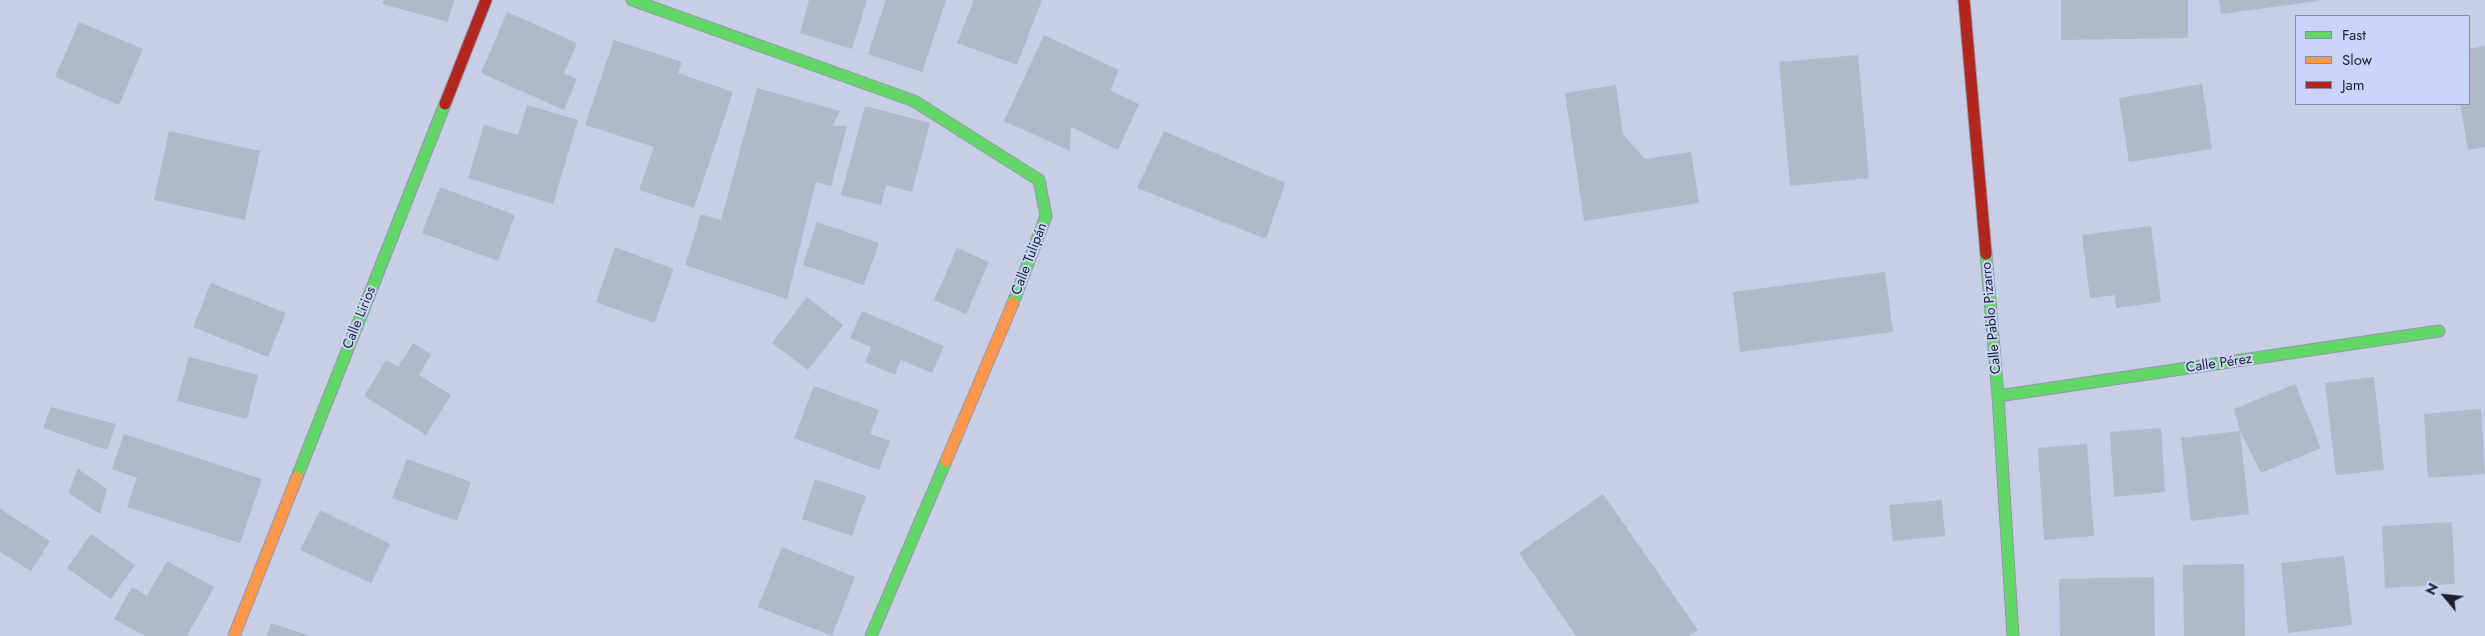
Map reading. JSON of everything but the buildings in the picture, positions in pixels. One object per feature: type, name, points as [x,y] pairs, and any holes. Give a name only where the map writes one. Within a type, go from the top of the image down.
[{"type":"street","name":"Calle Lirios","points":[[234,636],[486,0]]},
{"type":"street","name":"Calle Tulipán","points":[[632,0],[914,101],[1039,180],[1046,216],[1018,292],[871,636]]},
{"type":"street","name":"Calle Pablo Pizarro","points":[[1964,0],[1998,396],[2013,636]]},
{"type":"street","name":"Calle Pérez","points":[[1998,396],[2439,331]]},
{"type":"traffic: fast","points":[[632,0],[914,101],[1039,180],[1046,216],[1013,303]]},
{"type":"traffic: fast","points":[[297,477],[445,104]]},
{"type":"traffic: fast","points":[[1986,254],[1998,396],[2013,636]]},
{"type":"traffic: fast","points":[[1998,396],[2439,331]]},
{"type":"traffic: fast","points":[[871,636],[946,461]]},
{"type":"traffic: slow","points":[[946,461],[1013,303]]},
{"type":"traffic: slow","points":[[234,636],[297,477]]},
{"type":"traffic: jam","points":[[445,104],[486,0]]},
{"type":"traffic: jam","points":[[1964,0],[1986,254]]}]
